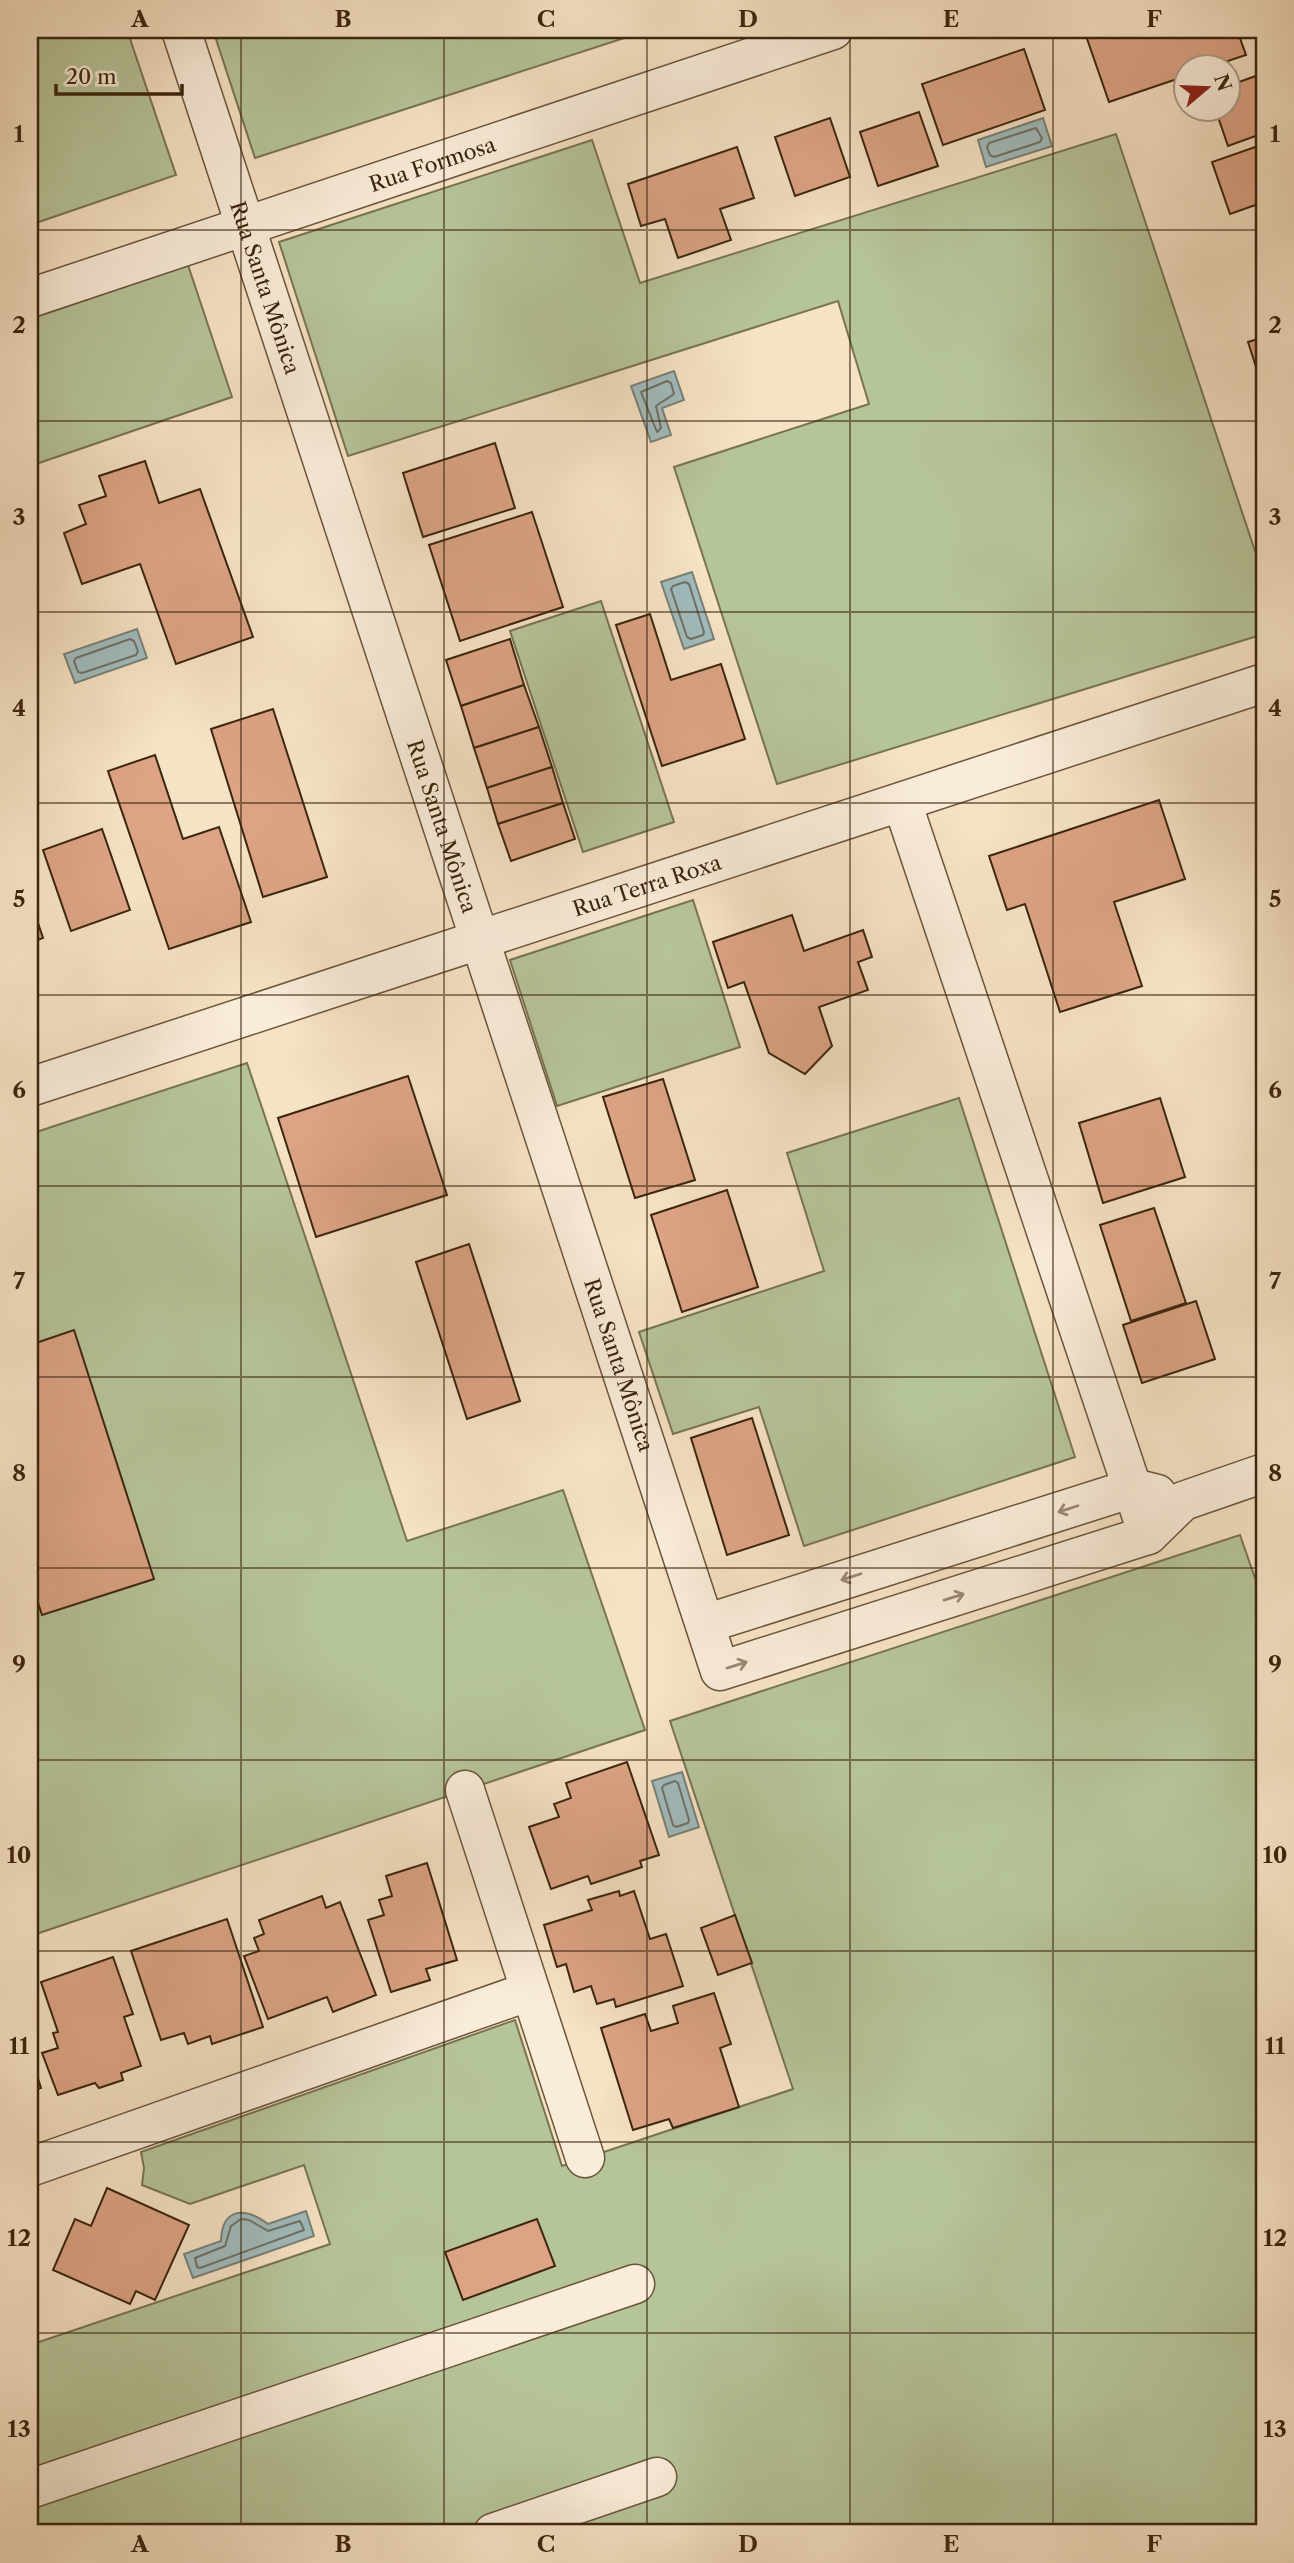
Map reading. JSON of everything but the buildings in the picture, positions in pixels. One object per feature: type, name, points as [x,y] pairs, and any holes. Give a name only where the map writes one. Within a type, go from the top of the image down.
[{"type":"street","name":"Rua Santa Mônica","points":[[181,30],[720,1671],[1148,1535]]},
{"type":"street","name":"Rua Formosa","points":[[30,298],[833,30]]},
{"type":"street","name":"Rua Terra Roxa","points":[[30,1087],[1264,683]]},
{"type":"street","points":[[902,802],[1148,1535],[1183,1500],[1264,1473]]},
{"type":"street","points":[[705,1623],[1133,1488],[1183,1500]]},
{"type":"street","points":[[465,1790],[584,2158]]},
{"type":"street","points":[[30,2167],[530,1991]]},
{"type":"street","points":[[30,2489],[635,2284]]},
{"type":"street","points":[[493,2533],[657,2477]]},
{"type":"green space","points":[[30,30],[127,30],[176,175],[30,225]]},
{"type":"green space","points":[[213,30],[649,30],[255,158]]},
{"type":"green space","points":[[1116,134],[1264,578],[1264,634],[777,784],[674,467],[869,404],[838,301],[348,456],[279,242],[592,140],[640,283]]},
{"type":"green space","points":[[188,265],[232,397],[30,466],[30,319]]},
{"type":"green space","points":[[601,601],[674,822],[583,852],[510,631]]},
{"type":"green space","points":[[693,900],[740,1047],[557,1106],[510,960]]},
{"type":"green space","points":[[247,1063],[407,1541],[563,1490],[645,1730],[30,1936],[30,1134]]},
{"type":"green space","points":[[959,1098],[1075,1457],[804,1546],[759,1407],[673,1434],[639,1332],[824,1271],[787,1153]]},
{"type":"green space","points":[[1240,1535],[1264,1604],[1264,2533],[30,2533],[30,2345],[330,2244],[304,2165],[190,2204],[142,2185],[144,2168],[141,2152],[515,2020],[562,2166],[793,2089],[670,1721]]},
{"type":"water","points":[[1043,118],[1052,146],[986,167],[978,140]]},
{"type":"water","points":[[674,371],[684,400],[662,408],[671,435],[651,442],[631,386]]},
{"type":"water","points":[[692,572],[714,639],[684,649],[661,582]]},
{"type":"water","points":[[137,629],[147,658],[75,683],[64,654]]},
{"type":"water","points":[[682,1772],[699,1827],[669,1837],[652,1781]]},
{"type":"water","points":[[306,2211],[314,2236],[193,2278],[184,2254],[221,2241],[222,2230],[230,2216],[243,2213],[268,2224]]}]
